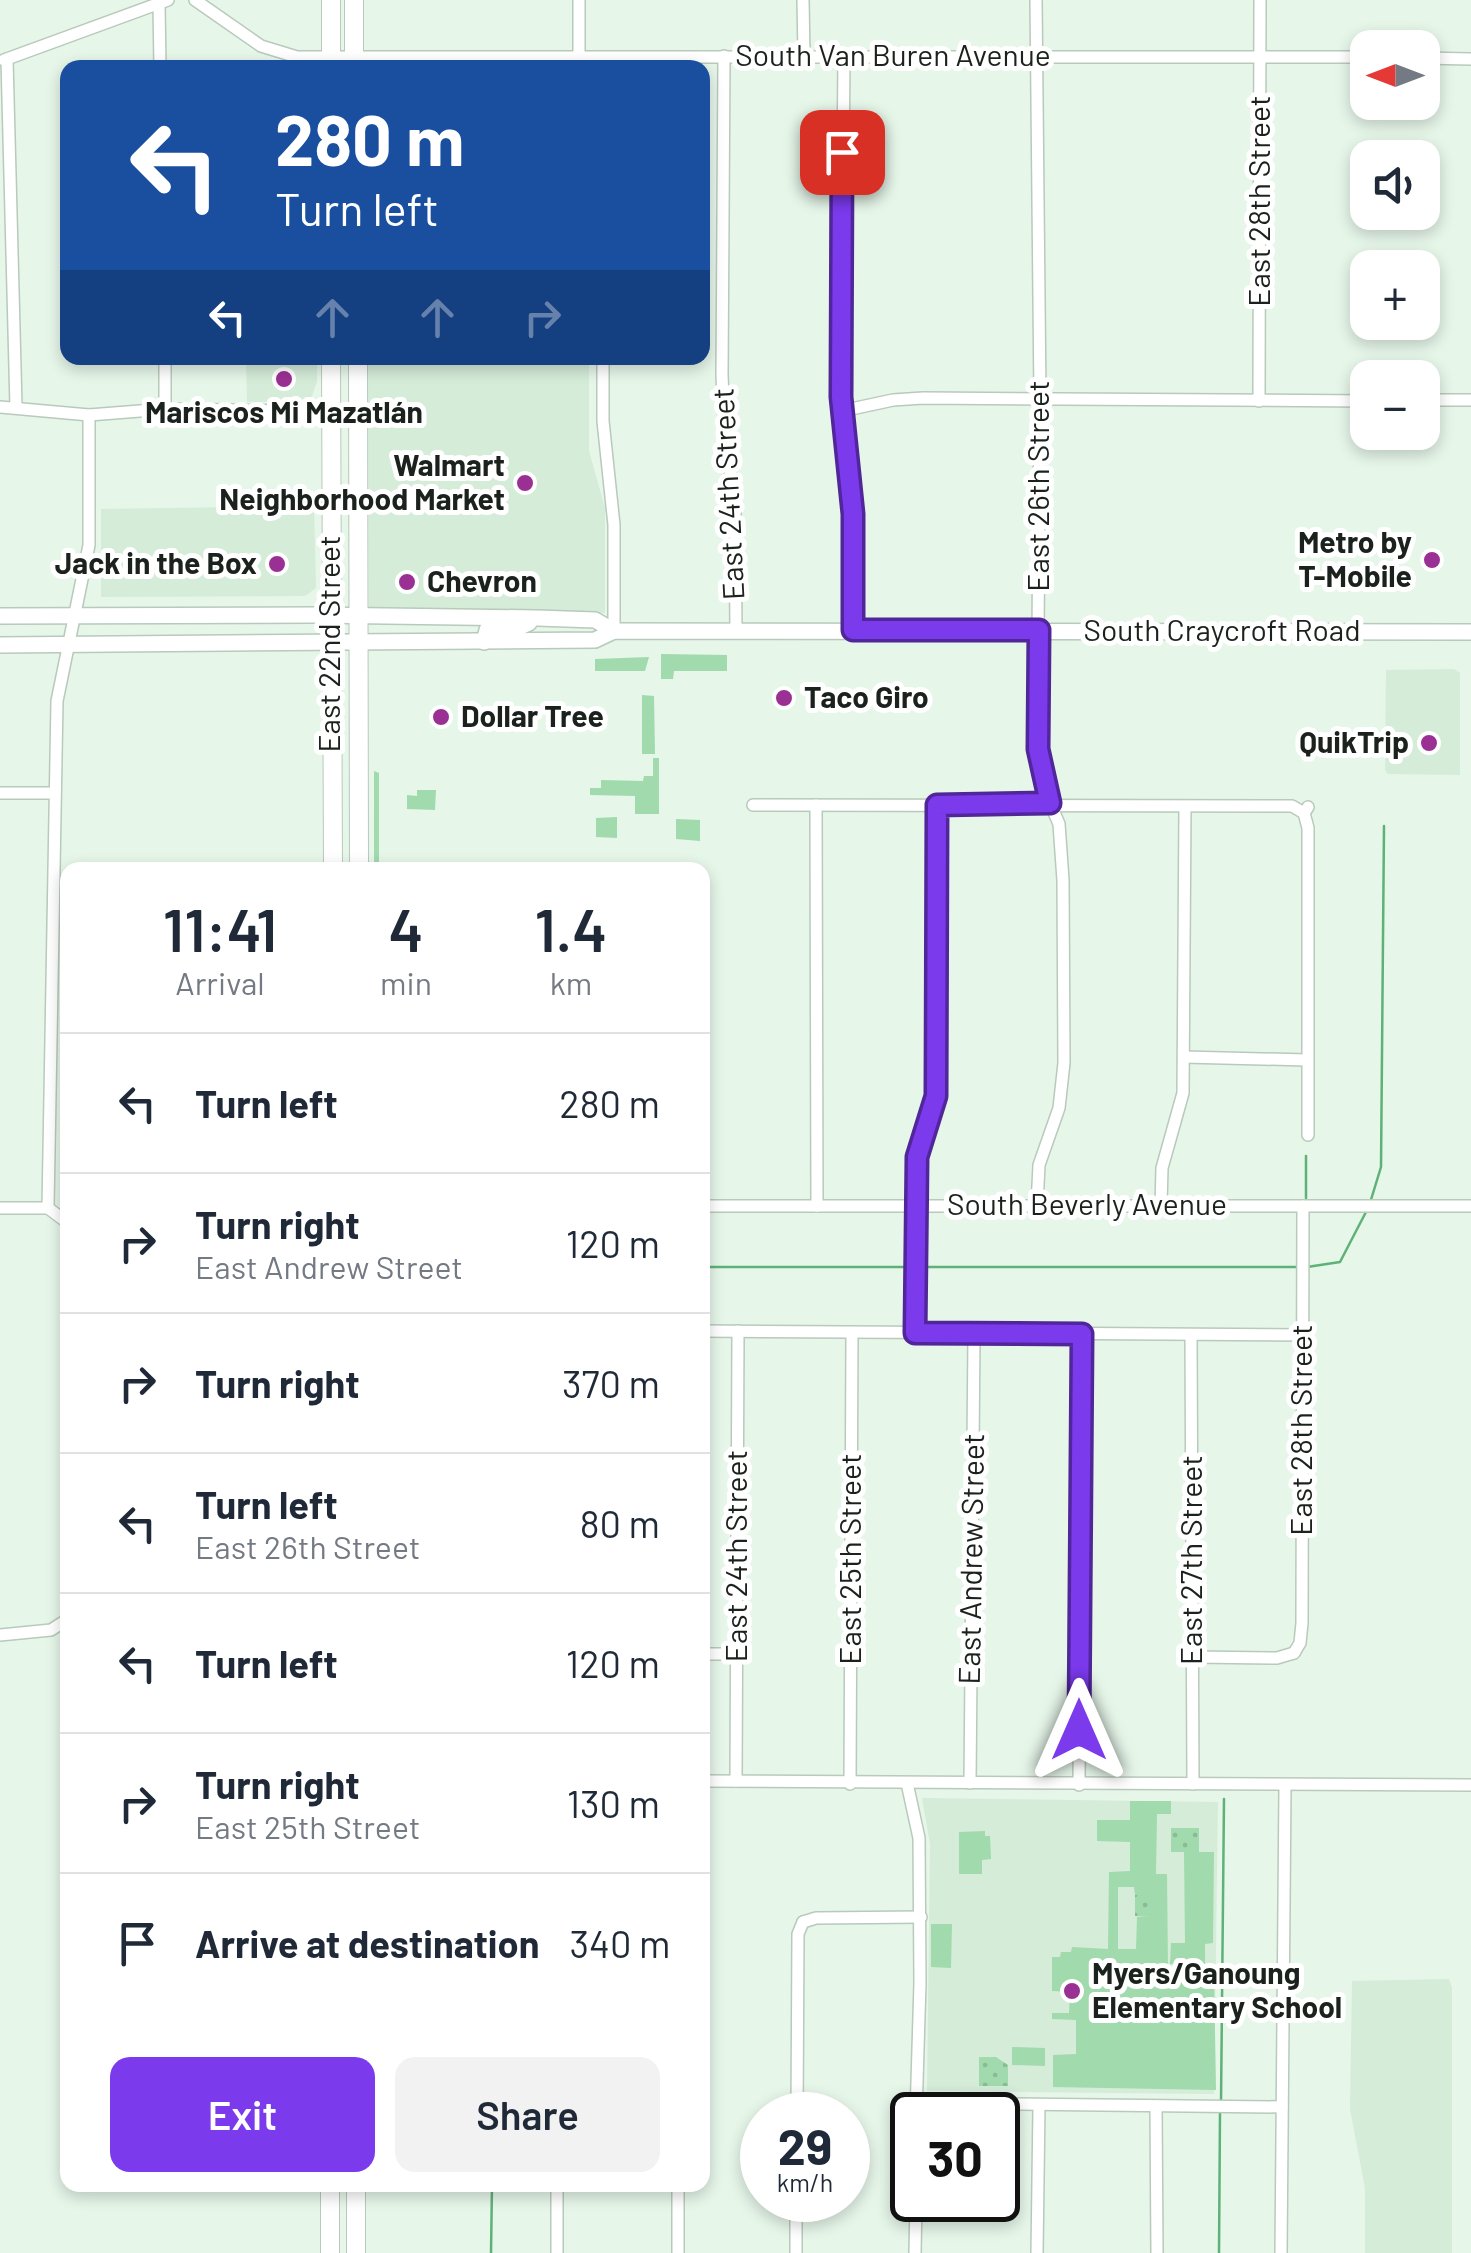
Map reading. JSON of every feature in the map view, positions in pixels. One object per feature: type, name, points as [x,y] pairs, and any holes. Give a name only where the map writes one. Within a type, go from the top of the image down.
[{"type":"main road","points":[[331,0],[331,60]]},
{"type":"main road","points":[[354,0],[362,60]]},
{"type":"main road","name":"East 22nd Street","points":[[331,365],[332,862]]},
{"type":"main road","name":"East 22nd Street","points":[[358,365],[359,862]]},
{"type":"main road","name":"South Craycroft Road","points":[[0,616],[537,618],[595,620],[614,630],[736,632],[1471,632]]},
{"type":"main road","points":[[484,642],[487,630],[518,628],[537,618]]},
{"type":"main road","name":"South Craycroft Road","points":[[0,644],[595,640],[614,630]]},
{"type":"main road","points":[[330,2192],[330,2253]]},
{"type":"main road","points":[[356,2192],[356,2253]]},
{"type":"street","name":"South Van Buren Avenue","points":[[195,0],[268,50],[314,60]]},
{"type":"street","points":[[579,0],[579,56]]},
{"type":"street","points":[[803,0],[804,56]]},
{"type":"street","name":"East 26th Street","points":[[1036,0],[1038,749],[1058,824],[1063,880],[1064,1076],[1059,1108],[1039,1165],[1038,1205]]},
{"type":"street","name":"East 28th Street","points":[[1259,401],[1260,0]]},
{"type":"street","points":[[16,407],[4,60],[164,2],[160,60]]},
{"type":"street","name":"South Van Buren Avenue","points":[[525,60],[579,56],[596,60]]},
{"type":"street","name":"South Van Buren Avenue","points":[[645,60],[724,56],[1350,57]]},
{"type":"street","name":"East 24th Street","points":[[724,56],[723,392],[735,509],[736,632]]},
{"type":"street","points":[[844,56],[842,411],[853,514],[853,630]]},
{"type":"street","points":[[1440,58],[1471,58]]},
{"type":"street","points":[[165,365],[166,410]]},
{"type":"street","points":[[602,365],[603,422],[614,525],[614,630]]},
{"type":"street","points":[[842,411],[924,398],[1350,401]]},
{"type":"street","points":[[1440,400],[1471,400]]},
{"type":"street","points":[[0,407],[89,415],[166,410],[358,412]]},
{"type":"street","points":[[48,1208],[56,701],[89,545],[89,415]]},
{"type":"street","points":[[0,793],[55,793]]},
{"type":"street","points":[[753,805],[1050,803],[1292,806],[1306,810],[1308,1135]]},
{"type":"street","points":[[816,805],[817,1206]]},
{"type":"street","points":[[915,1333],[917,1157],[936,1096],[937,805]]},
{"type":"street","points":[[1161,1205],[1162,1168],[1183,1093],[1185,807]]},
{"type":"street","points":[[1184,1058],[1307,1060]]},
{"type":"street","name":"South Beverly Avenue","points":[[710,1206],[1471,1206]]},
{"type":"street","name":"East 28th Street","points":[[1193,1657],[1298,1656],[1302,1624],[1303,1206]]},
{"type":"street","points":[[0,1208],[48,1208],[60,1217]]},
{"type":"street","points":[[710,1331],[1302,1334]]},
{"type":"street","name":"East 24th Street","points":[[736,1781],[738,1331]]},
{"type":"street","name":"East 25th Street","points":[[850,1784],[852,1333]]},
{"type":"street","points":[[1079,1784],[1082,1334]]},
{"type":"street","name":"East Andrew Street","points":[[970,1783],[974,1335]]},
{"type":"street","name":"East 27th Street","points":[[1191,1335],[1193,1784]]},
{"type":"street","points":[[0,1635],[52,1630],[60,1624]]},
{"type":"street","points":[[710,1654],[736,1654]]},
{"type":"street","points":[[710,1782],[1471,1786]]},
{"type":"street","points":[[907,1783],[919,1838],[916,2092]]},
{"type":"street","points":[[1280,2253],[1285,1786]]},
{"type":"street","points":[[792,1912],[803,1922]]},
{"type":"street","points":[[803,1922],[816,1918],[920,1917]]},
{"type":"street","points":[[797,2092],[798,1934],[803,1922]]},
{"type":"street","points":[[1037,2253],[1038,2104]]},
{"type":"street","points":[[1020,2105],[1282,2107]]},
{"type":"street","points":[[1156,2106],[1157,2253]]},
{"type":"street","points":[[557,2253],[558,2192]]},
{"type":"street","points":[[678,2192],[678,2253]]},
{"type":"street","points":[[796,2222],[796,2253]]},
{"type":"street","points":[[916,2222],[916,2253]]},
{"type":"shaded area","points":[[246,365],[317,365],[317,382],[310,401],[247,402]]},
{"type":"shaded area","points":[[368,365],[589,365],[589,451],[605,508],[605,613],[369,609]]},
{"type":"shaded area","points":[[314,506],[316,588],[305,596],[101,597],[101,509]]},
{"type":"shaded area","points":[[1454,669],[1460,673],[1460,775],[1388,774],[1386,670]]},
{"type":"shaded area","name":"Myers/Ganoung Elementary School","points":[[922,1798],[1218,1802],[1214,2094],[927,2091],[930,1844]]},
{"type":"shaded area","points":[[1449,1979],[1452,2253],[1365,2253],[1365,2188],[1350,2109],[1352,1981]]},
{"type":"green space","points":[[661,654],[727,655],[727,671],[674,671],[673,679],[661,679]]},
{"type":"green space","points":[[649,657],[645,671],[595,671],[595,659]]},
{"type":"green space","points":[[642,695],[654,696],[655,754],[642,754]]},
{"type":"green space","points":[[653,758],[659,758],[659,814],[635,814],[635,796],[590,795],[590,788],[601,788],[601,780],[643,781],[644,776],[653,776]]},
{"type":"green space","points":[[374,771],[379,773],[379,862],[374,862]]},
{"type":"green space","points":[[417,790],[436,790],[435,810],[407,809],[407,795],[417,796]]},
{"type":"green space","points":[[617,817],[617,838],[596,837],[596,818]]},
{"type":"green space","points":[[676,819],[700,820],[700,841],[676,839]]},
{"type":"green space","points":[[1130,1801],[1171,1801],[1171,1814],[1157,1814],[1156,1874],[1167,1874],[1168,1969],[1214,1972],[1216,2090],[1053,2087],[1053,2055],[1076,2054],[1076,2020],[1052,2019],[1052,2013],[1069,2013],[1070,1992],[1052,1991],[1052,1957],[1071,1952],[1072,1947],[1108,1949],[1109,1872],[1130,1871],[1130,1842],[1097,1841],[1097,1820],[1130,1820]],"holes":[[[1118,1887],[1134,1887],[1135,1895],[1153,1895],[1153,1916],[1137,1917],[1136,1949],[1118,1949]]]},
{"type":"green space","points":[[1171,1828],[1199,1828],[1199,1852],[1171,1852]]},
{"type":"green space","points":[[985,1831],[985,1836],[990,1836],[991,1859],[982,1860],[982,1874],[959,1874],[959,1832]]},
{"type":"green space","points":[[1184,1852],[1214,1852],[1213,1943],[1205,1944],[1205,1965],[1170,1964],[1171,1943],[1185,1943]]},
{"type":"green space","points":[[1135,1895],[1153,1895],[1153,1917],[1135,1916]]},
{"type":"green space","points":[[931,1924],[952,1924],[951,1968],[931,1967]]},
{"type":"green space","points":[[1012,2047],[1045,2048],[1045,2066],[1012,2065]]},
{"type":"green space","points":[[979,2057],[996,2057],[1008,2065],[1008,2086],[979,2086]]},
{"type":"waterway","points":[[1370,1203],[1381,1167],[1384,826]]},
{"type":"waterway","points":[[1306,1156],[1306,1198]]},
{"type":"waterway","points":[[1307,1267],[1340,1262],[1367,1210]]},
{"type":"waterway","points":[[710,1267],[909,1267]]},
{"type":"waterway","points":[[922,1267],[1299,1267]]},
{"type":"waterway","points":[[1221,2103],[1224,1799]]},
{"type":"waterway","points":[[1219,2253],[1220,2111]]},
{"type":"waterway","points":[[491,2253],[492,2192]]},
{"type":"place","name":"Mariscos Mi Mazatlán","points":[[284,379]]},
{"type":"place","name":"Walmart Neighborhood Market","points":[[525,483]]},
{"type":"place","name":"Metro by T-Mobile","points":[[1432,560]]},
{"type":"place","name":"Jack in the Box","points":[[277,564]]},
{"type":"place","name":"Chevron","points":[[407,582]]},
{"type":"place","name":"Taco Giro","points":[[784,698]]},
{"type":"place","name":"Dollar Tree","points":[[441,717]]},
{"type":"place","name":"QuikTrip","points":[[1429,743]]},
{"type":"place","name":"Myers/Ganoung Elementary School","points":[[1072,1991]]},
{"type":"route","points":[[842,152],[841,397],[852,488],[853,630],[1039,630],[1038,749],[1050,803],[937,805],[936,1096],[917,1157],[915,1333],[1082,1334],[1079,1730]]}]
